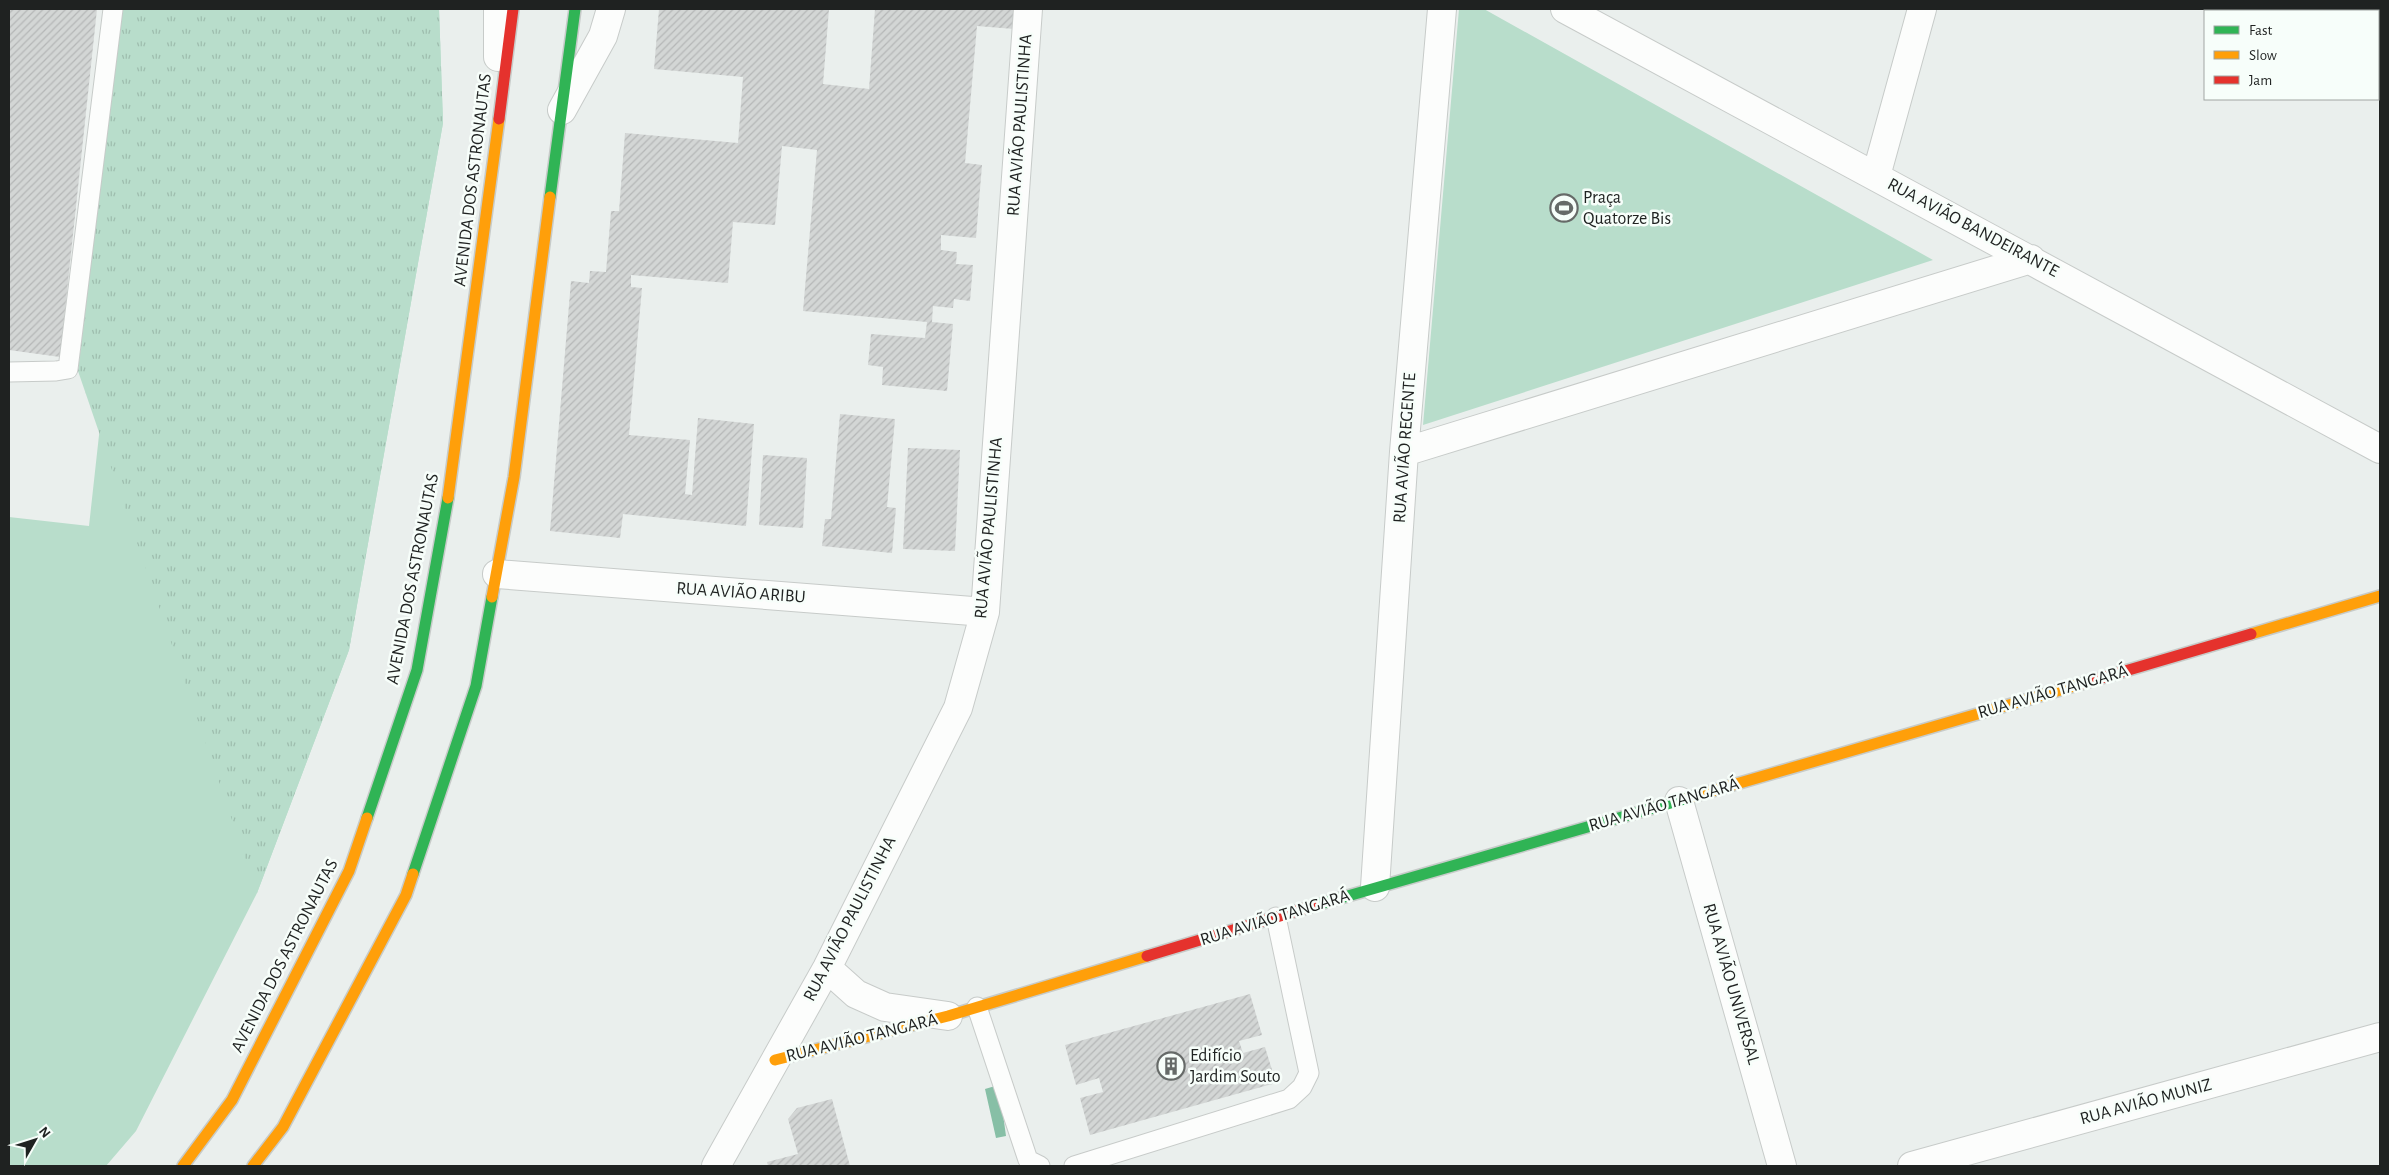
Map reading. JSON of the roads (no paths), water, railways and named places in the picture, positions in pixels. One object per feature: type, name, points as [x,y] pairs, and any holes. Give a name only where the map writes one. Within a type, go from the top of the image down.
[{"type":"main road","name":"AVENIDA DOS ASTRONAUTAS","points":[[183,1166],[232,1100],[349,871],[417,670],[453,467],[513,9]]},
{"type":"main road","points":[[253,1166],[283,1127],[406,895],[476,686],[514,477],[575,9]]},
{"type":"main road","name":"RUA AVIÃO TANGARÁ","points":[[775,1060],[948,1016],[1375,887],[1679,801],[2380,596]]},
{"type":"street","points":[[498,9],[498,121]]},
{"type":"street","points":[[562,110],[602,36],[611,9]]},
{"type":"street","name":"RUA AVIÃO PAULISTINHA","points":[[716,1166],[827,968],[958,708],[985,612],[1028,9]]},
{"type":"street","name":"RUA AVIÃO REGENTE","points":[[1375,887],[1404,452],[1442,9]]},
{"type":"street","name":"RUA AVIÃO BANDEIRANTE","points":[[1565,9],[2380,448]]},
{"type":"street","points":[[1876,176],[1922,9]]},
{"type":"street","points":[[1404,452],[2031,260]]},
{"type":"street","name":"RUA AVIÃO ARIBU","points":[[497,574],[985,612]]},
{"type":"street","name":"RUA AVIÃO UNIVERSAL","points":[[1679,801],[1782,1166]]},
{"type":"street","name":"RUA AVIÃO TANGARÁ","points":[[827,968],[856,994],[884,1007],[948,1016]]},
{"type":"street","name":"RUA AVIÃO MUNIZ","points":[[1912,1166],[2380,1037]]},
{"type":"lane","points":[[9,372],[68,369],[113,9]]},
{"type":"lane","points":[[1074,1166],[1289,1099],[1302,1087],[1309,1073],[1276,917]]},
{"type":"lane","points":[[977,1007],[1028,1160],[1040,1166]]},
{"type":"place","name":"Praça Quatorze Bis","points":[[1564,208]]},
{"type":"place","name":"Edifício Jardim Souto","points":[[1171,1066]]}]
